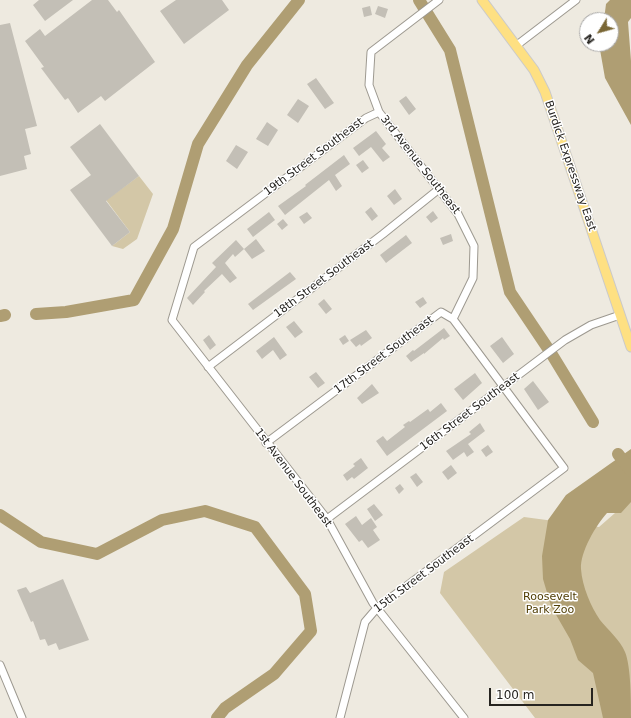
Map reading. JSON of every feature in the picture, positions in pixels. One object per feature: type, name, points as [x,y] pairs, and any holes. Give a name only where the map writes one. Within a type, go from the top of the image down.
[{"type":"main road","name":"Burdick Expressway East","points":[[482,0],[517,45],[540,80],[550,105],[631,347]]},
{"type":"street","points":[[379,112],[369,85],[371,52],[438,0]]},
{"type":"street","points":[[517,45],[576,0]]},
{"type":"street","name":"3rd Avenue Southeast","points":[[379,112],[458,214],[474,246],[473,278],[453,319]]},
{"type":"street","name":"19th Street Southeast","points":[[172,320],[194,247],[366,118],[379,112]]},
{"type":"street","name":"18th Street Southeast","points":[[208,367],[377,239],[439,189]]},
{"type":"street","name":"17th Street Southeast","points":[[266,443],[441,312],[453,319]]},
{"type":"street","name":"16th Street Southeast","points":[[327,519],[565,340],[591,325],[620,315]]},
{"type":"street","points":[[453,319],[503,388]]},
{"type":"street","name":"1st Avenue Southeast","points":[[172,320],[266,443],[327,519],[377,608],[464,718]]},
{"type":"street","name":"15th Street Southeast","points":[[340,718],[365,622],[377,608],[564,468],[503,388]]},
{"type":"street","points":[[0,665],[22,718]]},
{"type":"green space","points":[[139,176],[153,194],[137,239],[123,249],[112,246],[130,232],[106,200]]},
{"type":"green space","name":"Roosevelt Park Zoo","points":[[631,499],[631,718],[535,718],[440,593],[444,572],[524,517],[599,527]]},
{"type":"shaded area","points":[[610,0],[631,0],[631,18],[628,22],[631,61],[631,125],[605,78],[600,52],[619,52],[619,12],[605,12],[606,4]]},
{"type":"shaded area","points":[[631,449],[631,502],[621,513],[607,513],[590,539],[581,562],[583,582],[590,603],[600,620],[617,639],[627,658],[630,684],[631,718],[603,718],[593,673],[578,660],[570,639],[551,606],[543,579],[542,556],[548,520],[566,495]]},
{"type":"building","points":[[39,0],[73,0],[45,21],[33,5]]},
{"type":"building","points":[[92,0],[108,0],[117,12],[119,10],[155,62],[105,101],[101,96],[78,113],[68,98],[65,100],[41,68],[44,67],[25,41],[40,29],[45,36]]},
{"type":"building","points":[[176,0],[222,0],[229,10],[184,44],[160,11]]},
{"type":"building","points":[[370,6],[372,15],[364,17],[362,8]]},
{"type":"building","points":[[378,6],[388,9],[385,18],[375,14]]},
{"type":"building","points":[[10,23],[37,126],[25,129],[31,154],[24,156],[27,169],[0,176],[0,25]]},
{"type":"building","points":[[316,78],[334,103],[325,109],[307,84]]},
{"type":"building","points":[[406,96],[416,109],[409,115],[399,101]]},
{"type":"building","points":[[298,99],[309,106],[298,123],[287,115]]},
{"type":"building","points":[[267,122],[278,130],[268,146],[256,139]]},
{"type":"building","points":[[100,124],[139,176],[106,201],[130,232],[112,246],[70,190],[91,175],[70,147]]},
{"type":"building","points":[[376,131],[386,144],[382,148],[390,157],[383,162],[371,147],[359,156],[353,148]]},
{"type":"building","points":[[236,145],[248,152],[237,169],[226,161]]},
{"type":"building","points":[[344,155],[350,164],[335,175],[342,186],[336,191],[329,180],[285,215],[278,206],[306,186],[305,185]]},
{"type":"building","points":[[363,160],[369,168],[362,173],[356,165]]},
{"type":"building","points":[[395,189],[402,199],[394,205],[387,196]]},
{"type":"building","points":[[371,207],[378,216],[372,221],[365,212]]},
{"type":"building","points":[[433,211],[438,218],[431,223],[426,217]]},
{"type":"building","points":[[269,212],[275,220],[253,237],[247,229]]},
{"type":"building","points":[[307,212],[312,218],[304,224],[299,217]]},
{"type":"building","points":[[283,219],[288,225],[282,230],[277,224]]},
{"type":"building","points":[[451,234],[453,241],[443,245],[440,238]]},
{"type":"building","points":[[406,235],[412,243],[386,263],[380,255]]},
{"type":"building","points":[[256,239],[265,251],[252,259],[244,249]]},
{"type":"building","points":[[236,240],[244,249],[235,257],[233,254],[225,263],[237,278],[230,283],[222,274],[204,291],[205,292],[193,305],[187,298],[216,267],[212,263]]},
{"type":"building","points":[[290,272],[296,279],[253,310],[248,304]]},
{"type":"building","points":[[423,297],[427,303],[420,308],[415,302]]},
{"type":"building","points":[[324,299],[332,309],[326,314],[318,304]]},
{"type":"building","points":[[294,321],[303,332],[295,338],[286,327]]},
{"type":"building","points":[[444,328],[450,336],[444,340],[443,338],[424,354],[411,362],[406,356]]},
{"type":"building","points":[[366,330],[372,338],[361,346],[360,344],[356,347],[350,340]]},
{"type":"building","points":[[209,335],[216,345],[210,350],[203,340]]},
{"type":"building","points":[[345,335],[349,341],[343,345],[339,339]]},
{"type":"building","points":[[274,337],[287,355],[280,360],[273,350],[262,359],[256,351]]},
{"type":"building","points":[[502,337],[514,354],[503,363],[490,346]]},
{"type":"building","points":[[316,372],[325,383],[318,388],[309,377]]},
{"type":"building","points":[[475,373],[482,383],[463,400],[454,389]]},
{"type":"building","points":[[533,381],[549,402],[538,410],[524,389]]},
{"type":"building","points":[[372,384],[379,393],[362,404],[357,398]]},
{"type":"building","points":[[441,403],[447,411],[387,456],[376,441],[383,436],[387,441],[405,427],[403,425],[409,421],[410,422],[428,409],[430,412]]},
{"type":"building","points":[[480,423],[485,431],[468,444],[474,452],[467,457],[464,452],[453,460],[446,451],[471,434],[469,432]]},
{"type":"building","points":[[488,445],[493,452],[486,457],[481,450]]},
{"type":"building","points":[[361,458],[368,468],[354,479],[352,477],[347,481],[343,475],[355,466],[353,464]]},
{"type":"building","points":[[451,465],[457,473],[448,480],[442,472]]},
{"type":"building","points":[[416,473],[423,482],[417,487],[410,477]]},
{"type":"building","points":[[400,484],[404,489],[399,494],[395,488]]},
{"type":"building","points":[[374,504],[383,515],[375,521],[367,509]]},
{"type":"building","points":[[356,516],[362,525],[371,518],[377,527],[373,530],[380,540],[368,548],[362,540],[359,542],[345,524]]},
{"type":"building","points":[[63,579],[89,640],[59,650],[56,643],[48,646],[45,639],[40,640],[33,621],[31,622],[17,590],[26,587],[30,593]]},
{"type":"waterway","points":[[36,314],[66,312],[134,300],[173,229],[198,144],[247,65],[299,0]]},
{"type":"waterway","points":[[419,0],[450,50],[510,292],[551,353],[593,422]]},
{"type":"waterway","points":[[0,316],[5,315]]},
{"type":"waterway","points":[[618,454],[631,471]]},
{"type":"waterway","points":[[0,515],[41,542],[97,554],[162,520],[205,511],[255,527],[305,594],[311,631],[274,674],[225,708],[217,718]]}]
